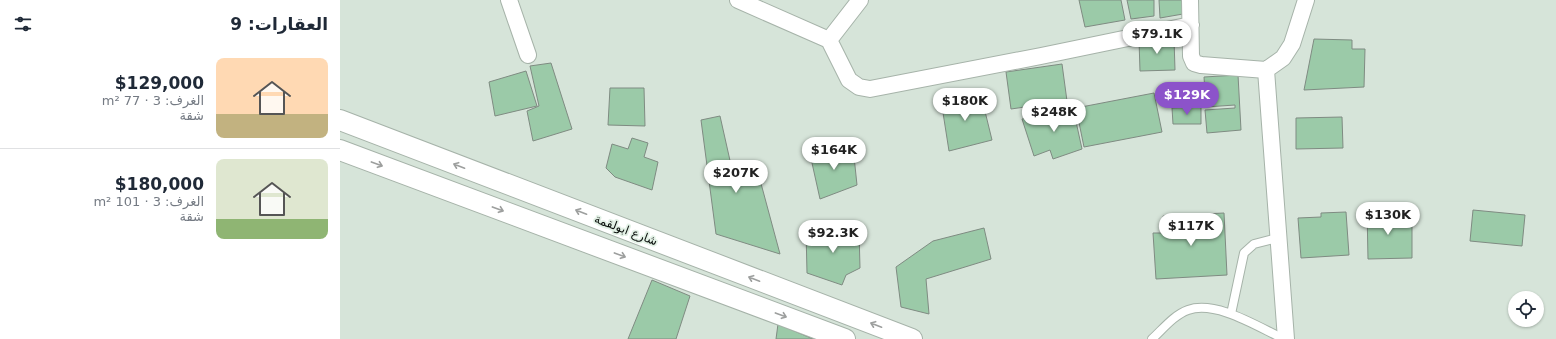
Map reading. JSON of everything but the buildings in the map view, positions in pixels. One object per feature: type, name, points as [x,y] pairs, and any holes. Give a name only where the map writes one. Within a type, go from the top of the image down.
[{"type":"street","points":[[509,0],[528,55]]},
{"type":"street","points":[[738,0],[828,40],[849,80],[859,87],[870,89],[1191,25]]},
{"type":"street","points":[[828,40],[860,0]]},
{"type":"street","points":[[1190,0],[1191,56],[1194,63],[1201,65],[1266,70],[1282,58],[1292,44],[1306,0]]},
{"type":"street","points":[[1266,70],[1285,339]]},
{"type":"street","name":"شارع ابولقمة","points":[[340,120],[912,339]]},
{"type":"street","name":"شارع ابولقمة","points":[[340,150],[845,339]]},
{"type":"lane","points":[[1231,314],[1244,253],[1254,244],[1277,238]]},
{"type":"lane","points":[[1152,339],[1173,318],[1188,310],[1206,308],[1231,314],[1285,339]]}]
